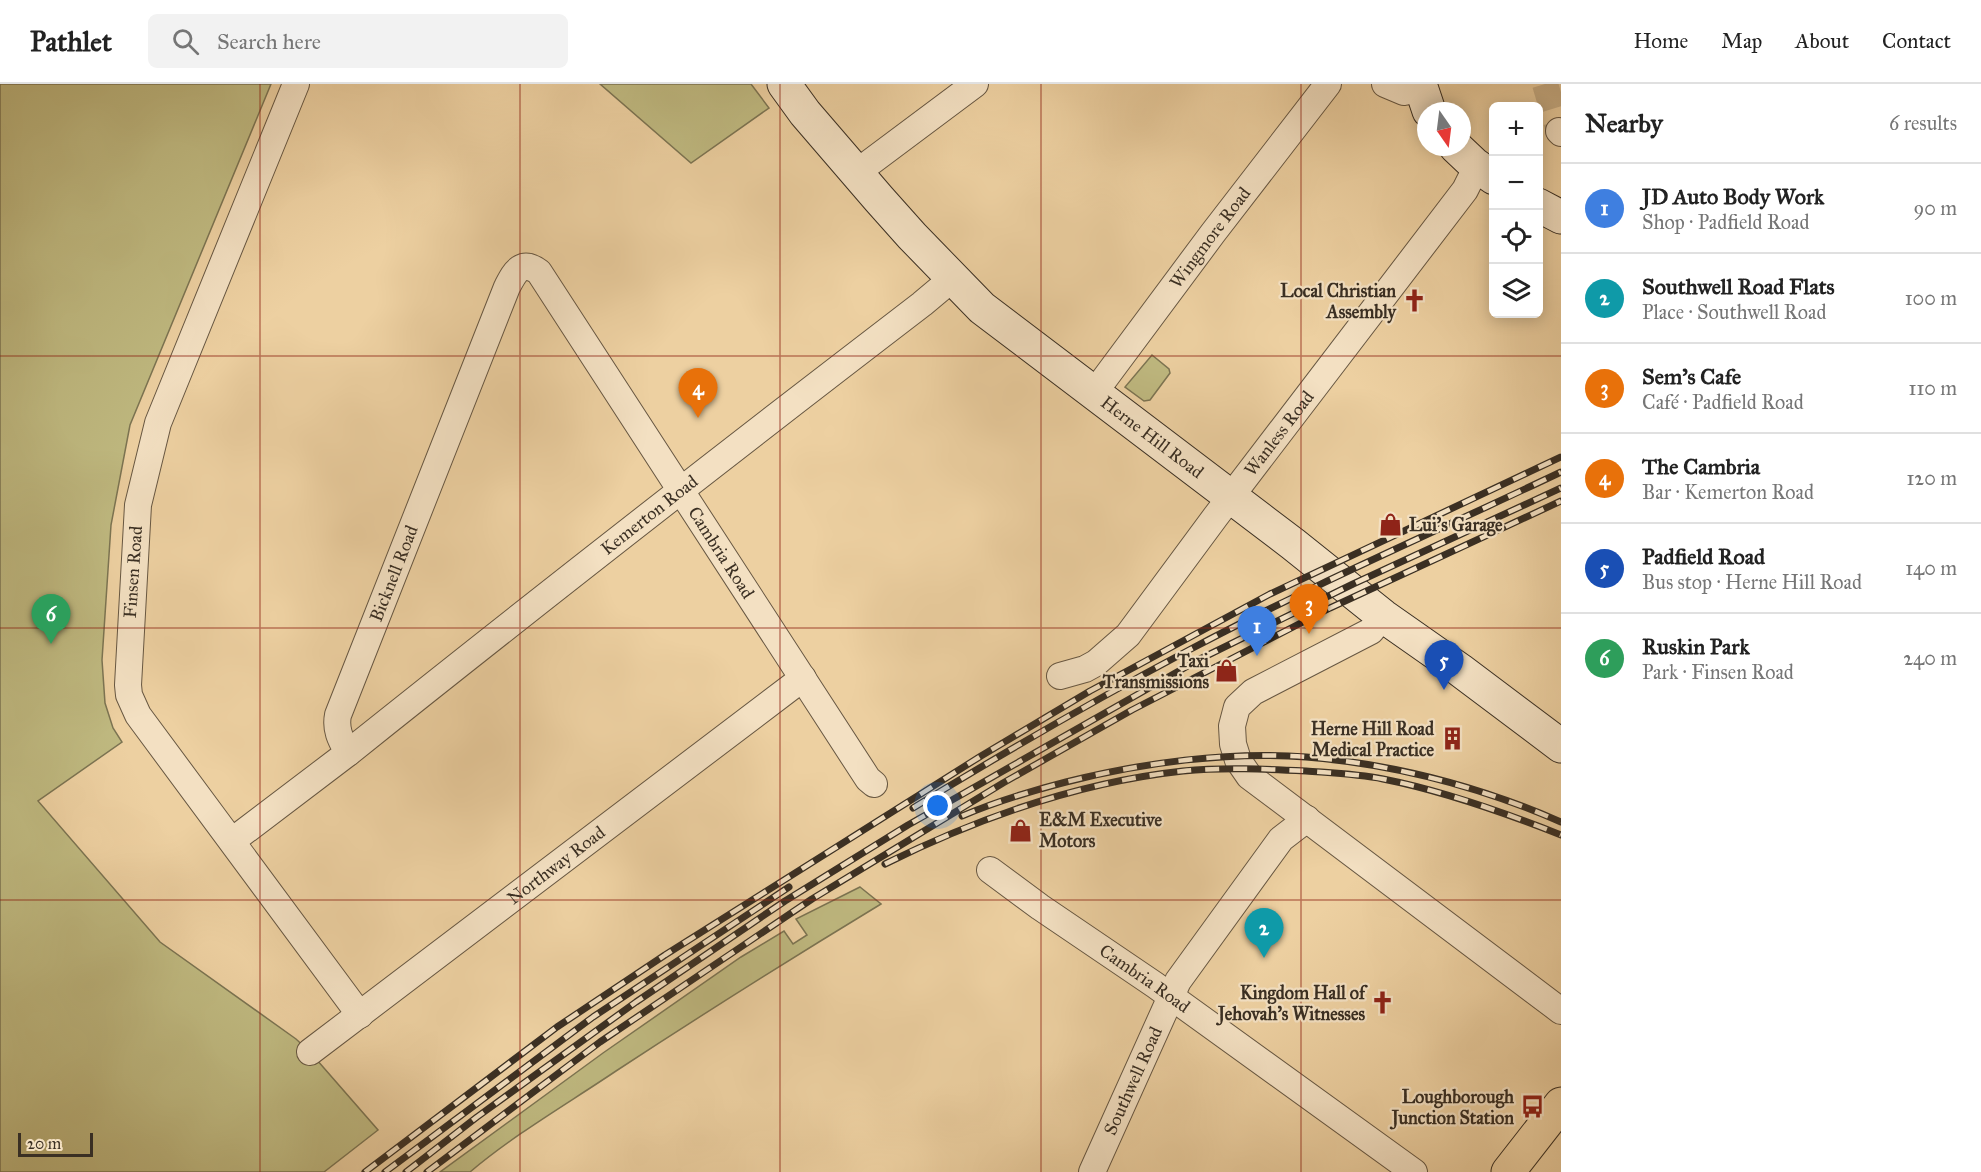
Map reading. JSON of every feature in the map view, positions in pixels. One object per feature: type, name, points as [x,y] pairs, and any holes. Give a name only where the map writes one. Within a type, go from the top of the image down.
[{"type":"main road","points":[[1508,1172],[1559,1112]]},
{"type":"street","name":"Finsen Road","points":[[296,84],[158,423],[138,505],[129,631],[129,695],[138,715],[360,1015]]},
{"type":"street","name":"Herne Hill Road","points":[[784,84],[856,173],[912,236],[982,308],[1293,544],[1383,616],[1460,670],[1561,746]]},
{"type":"street","points":[[856,173],[975,84]]},
{"type":"street","name":"Wingmore Road","points":[[1094,393],[1328,84]]},
{"type":"street","points":[[1385,84],[1404,92],[1423,95]]},
{"type":"street","name":"Wanless Road","points":[[1060,676],[1085,669],[1096,663],[1128,635],[1465,190],[1474,172],[1474,163]]},
{"type":"street","name":"Cambria Road","points":[[524,267],[531,267],[539,272],[868,779],[874,784]]},
{"type":"street","name":"Bicknell Road","points":[[348,753],[338,734],[338,716],[507,287],[518,270],[524,267]]},
{"type":"street","name":"Kemerton Road","points":[[348,753],[680,490],[922,304],[952,278]]},
{"type":"street","points":[[1383,616],[1371,630],[1253,692],[1237,707],[1232,726],[1233,744],[1238,760],[1249,776],[1561,1011]]},
{"type":"street","name":"Northway Road","points":[[310,1052],[803,678]]},
{"type":"street","points":[[232,841],[348,753]]},
{"type":"street","name":"Southwell Road","points":[[1092,1172],[1178,981],[1281,839],[1307,819]]},
{"type":"street","name":"Cambria Road","points":[[990,870],[1414,1172]]},
{"type":"shaded area","points":[[0,84],[271,84],[130,425],[111,525],[102,660],[105,703],[113,728],[122,742],[38,801],[160,942],[296,1039],[378,1130],[324,1172],[0,1172]]},
{"type":"shaded area","points":[[600,84],[751,84],[769,108],[691,163]]},
{"type":"shaded area","points":[[1152,355],[1169,369],[1170,373],[1150,400],[1144,401],[1125,387]]},
{"type":"shaded area","points":[[860,887],[881,904],[616,1071],[523,1132],[470,1172],[440,1172],[603,1053],[741,957],[784,931],[793,944],[807,935],[796,919]]},
{"type":"tunnel","points":[[1545,84],[1559,131]]},
{"type":"railway","points":[[365,1172],[557,1027],[665,955],[981,756],[1090,691],[1270,594],[1561,457]]},
{"type":"railway","points":[[913,808],[1050,727],[1235,626],[1561,472]]},
{"type":"railway","points":[[406,1172],[477,1117],[636,1002],[785,901],[908,825],[1200,659],[1353,584],[1561,488]]},
{"type":"railway","points":[[427,1172],[600,1042],[812,899],[1003,783],[1132,710],[1330,608],[1561,501]]},
{"type":"railway","points":[[962,816],[1040,789],[1124,769],[1216,757],[1276,756],[1339,760],[1404,771],[1500,798],[1561,822]]},
{"type":"railway","points":[[885,864],[993,817],[1068,793],[1144,776],[1214,769],[1306,771],[1383,779],[1473,803],[1561,835]]},
{"type":"railway","points":[[385,1172],[593,1017],[789,887]]},
{"type":"place","name":"Local Christian Assembly","points":[[1414,301]]},
{"type":"place","name":"The Cambria","points":[[698,418]]},
{"type":"place","name":"Lui's Garage","points":[[1391,525]]},
{"type":"place","name":"Sem's Cafe","points":[[1309,634]]},
{"type":"place","name":"Ruskin Park","points":[[51,644]]},
{"type":"place","name":"JD Auto Body Work","points":[[1257,656]]},
{"type":"place","name":"Taxi Transmissions","points":[[1227,671]]},
{"type":"place","name":"Padfield Road","points":[[1444,690]]},
{"type":"place","name":"Herne Hill Road Medical Practice","points":[[1452,739]]},
{"type":"place","name":"E&M Executive Motors","points":[[1021,830]]},
{"type":"place","name":"Southwell Road Flats","points":[[1264,958]]},
{"type":"place","name":"Kingdom Hall of Jehovah's Witnesses","points":[[1383,1003]]},
{"type":"place","name":"Loughborough Junction Station","points":[[1532,1107]]}]
